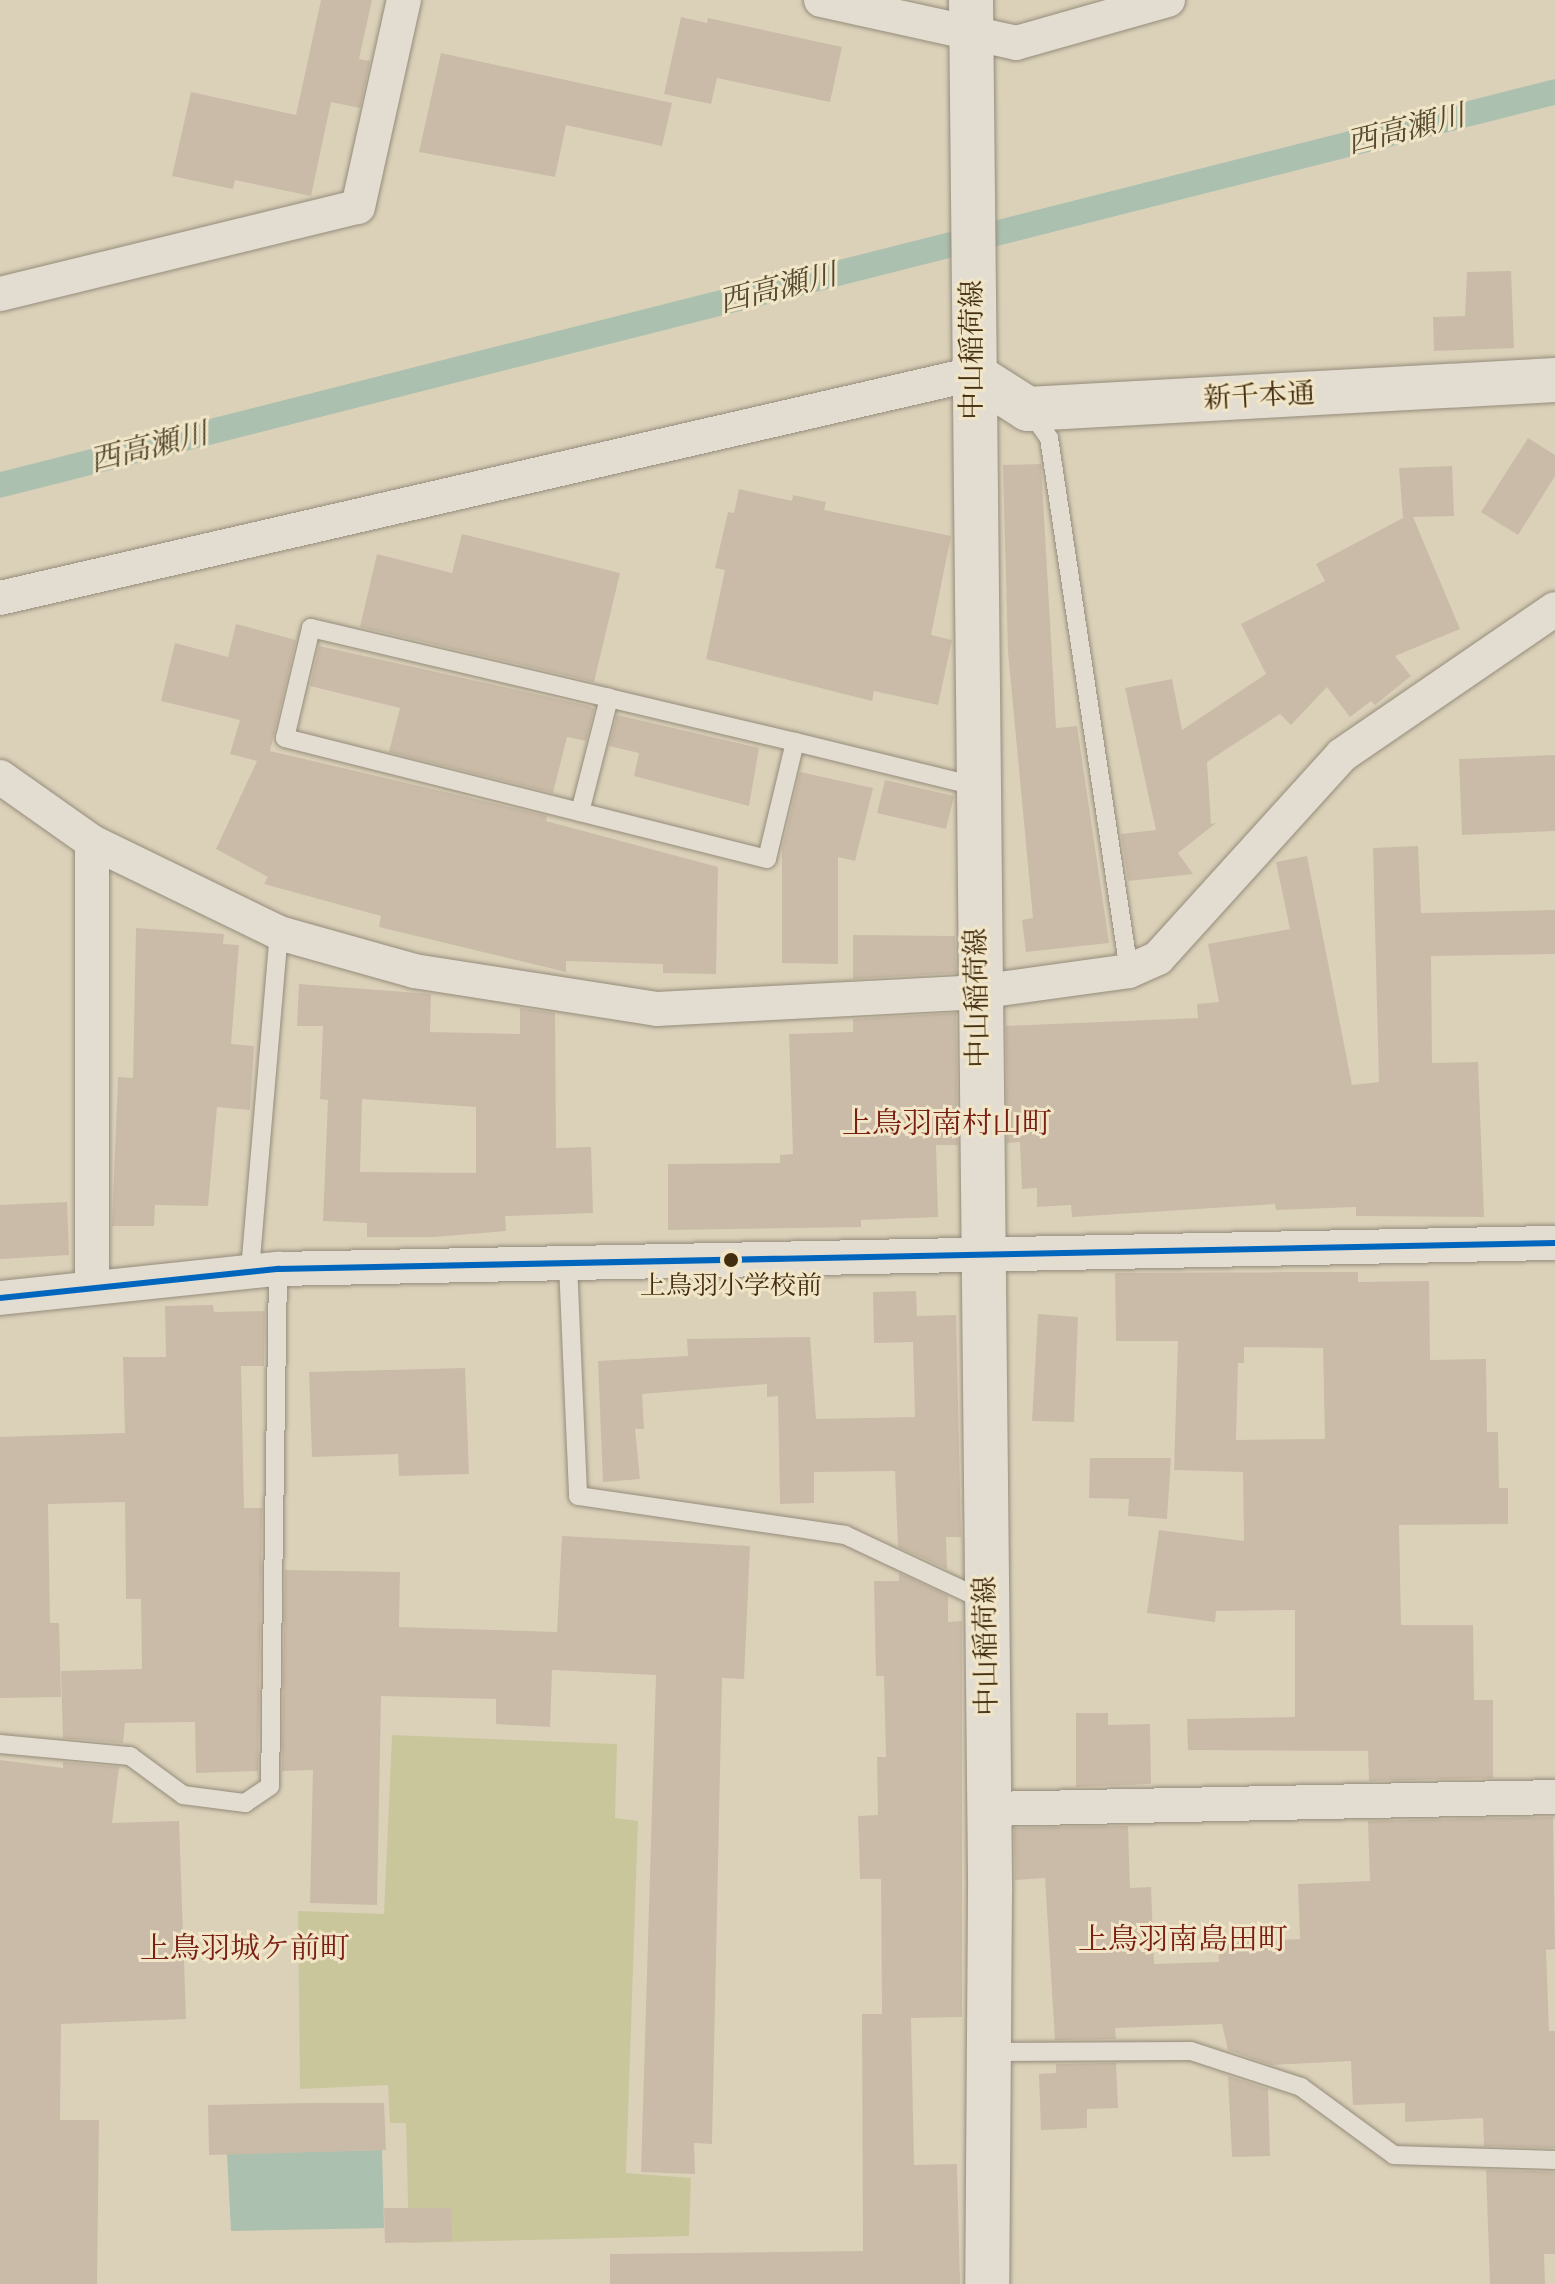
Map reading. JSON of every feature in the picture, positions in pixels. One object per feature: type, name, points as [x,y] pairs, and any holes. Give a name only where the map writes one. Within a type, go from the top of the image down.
[{"type":"main road","name":"中山稲荷線","points":[[971,18],[978,992],[989,1809],[987,2284]]},
{"type":"main road","points":[[973,360],[1028,409]]},
{"type":"main road","name":"新千本通","points":[[1028,409],[1555,380]]},
{"type":"street","points":[[0,294],[358,207],[404,0]]},
{"type":"street","points":[[821,0],[971,18],[1016,43],[1168,0]]},
{"type":"street","points":[[0,598],[973,360]]},
{"type":"street","points":[[0,777],[92,842],[279,933],[414,971],[657,1009],[978,992],[1129,971],[1158,958],[1342,755],[1555,609]]},
{"type":"street","points":[[92,842],[92,1287]]},
{"type":"street","points":[[0,1298],[264,1269],[1555,1243]]},
{"type":"street","points":[[989,1809],[1555,1797]]},
{"type":"lane","points":[[1028,409],[1049,438],[1129,971]]},
{"type":"lane","points":[[795,742],[767,859],[285,738],[311,628],[795,742],[976,786]]},
{"type":"lane","points":[[580,812],[609,698]]},
{"type":"lane","points":[[0,1744],[130,1756],[183,1795],[245,1803],[270,1786],[264,1269],[279,933]]},
{"type":"lane","points":[[568,1264],[578,1496],[845,1535],[986,1601]]},
{"type":"lane","points":[[989,2052],[1191,2051],[1301,2087],[1394,2155],[1555,2160]]},
{"type":"shaded area","points":[[392,1735],[617,1744],[615,1818],[638,1821],[626,2173],[691,2178],[689,2236],[409,2243],[406,2123],[390,2123],[388,2085],[300,2089],[298,1911],[384,1914]]},
{"type":"water","name":"西高瀬川","points":[[1555,79],[1555,105],[0,498],[0,472]]},
{"type":"water","points":[[382,2150],[384,2228],[231,2231],[227,2154]]},
{"type":"building","points":[[321,0],[372,0],[359,59],[370,61],[360,108],[331,102],[311,196],[235,180],[233,189],[172,176],[191,92],[296,115]]},
{"type":"building","points":[[681,17],[707,23],[708,18],[842,47],[830,102],[717,78],[711,104],[664,94]]},
{"type":"building","points":[[441,53],[672,103],[662,146],[566,125],[555,177],[419,152]]},
{"type":"building","points":[[1511,271],[1514,348],[1434,351],[1433,317],[1465,316],[1467,272]]},
{"type":"building","points":[[1528,438],[1555,455],[1555,476],[1518,535],[1481,512]]},
{"type":"building","points":[[1041,464],[1056,728],[1077,726],[1109,943],[1026,952],[1022,920],[1033,918],[1008,652],[1003,465]]},
{"type":"building","points":[[1452,466],[1454,516],[1413,517],[1460,629],[1395,656],[1411,676],[1375,705],[1371,701],[1350,717],[1327,687],[1291,725],[1280,714],[1207,762],[1211,824],[1216,823],[1178,853],[1193,874],[1128,881],[1121,834],[1156,830],[1125,688],[1172,679],[1182,730],[1266,674],[1241,624],[1325,581],[1316,564],[1403,518],[1399,468]]},
{"type":"building","points":[[739,489],[792,501],[793,495],[826,502],[824,510],[951,536],[931,635],[952,640],[938,705],[874,691],[872,701],[706,659],[725,570],[715,568],[728,512],[734,513]]},
{"type":"building","points":[[462,534],[620,573],[594,682],[360,627],[377,554],[452,573]]},
{"type":"building","points":[[236,624],[296,640],[270,751],[547,816],[546,821],[718,867],[716,974],[663,973],[663,964],[566,961],[566,972],[379,927],[381,916],[264,884],[268,877],[216,849],[257,761],[230,754],[240,720],[161,701],[175,643],[228,657]]},
{"type":"building","points":[[319,646],[589,706],[594,709],[586,741],[567,737],[553,793],[389,752],[400,708],[310,686]]},
{"type":"building","points":[[617,715],[759,748],[749,806],[634,776],[639,753],[609,746]]},
{"type":"building","points":[[1555,755],[1555,831],[1462,835],[1459,759]]},
{"type":"building","points":[[800,772],[873,788],[855,861],[838,857],[838,964],[782,963],[782,849]]},
{"type":"building","points":[[885,780],[954,796],[946,829],[877,813]]},
{"type":"building","points":[[1418,846],[1421,913],[1555,910],[1555,954],[1431,956],[1432,1063],[1478,1062],[1484,1217],[1356,1216],[1356,1207],[1276,1210],[1275,1204],[1072,1217],[1071,1205],[1037,1207],[1037,1188],[1022,1189],[1020,1142],[1007,1143],[1006,1026],[1198,1018],[1197,1004],[1219,1002],[1208,944],[1290,929],[1276,862],[1307,856],[1352,1085],[1379,1082],[1373,848]]},
{"type":"building","points":[[136,928],[224,934],[223,944],[239,945],[231,1044],[254,1046],[250,1110],[217,1107],[208,1206],[155,1205],[154,1226],[112,1226],[118,1077],[133,1078]]},
{"type":"building","points":[[853,935],[955,936],[956,973],[853,979]]},
{"type":"building","points":[[299,984],[431,994],[430,1032],[520,1034],[520,1008],[555,1013],[556,1148],[591,1147],[593,1213],[505,1216],[506,1231],[434,1237],[367,1237],[367,1223],[323,1221],[328,1100],[320,1099],[323,1026],[297,1026]],"holes":[[[362,1099],[476,1107],[476,1173],[360,1172]]]},
{"type":"building","points":[[956,1013],[958,1145],[936,1145],[938,1217],[861,1220],[861,1227],[668,1230],[668,1164],[780,1163],[780,1155],[793,1154],[789,1034],[853,1032],[853,1019]]},
{"type":"building","points":[[67,1202],[69,1255],[0,1259],[0,1205]]},
{"type":"building","points":[[1358,1272],[1358,1282],[1429,1281],[1430,1360],[1486,1359],[1487,1432],[1498,1432],[1499,1488],[1508,1488],[1508,1524],[1399,1525],[1401,1625],[1473,1625],[1474,1700],[1493,1700],[1493,1778],[1369,1781],[1368,1751],[1188,1750],[1187,1719],[1295,1717],[1295,1610],[1216,1611],[1215,1622],[1147,1613],[1159,1530],[1244,1541],[1243,1472],[1174,1470],[1178,1341],[1116,1341],[1115,1273]],"holes":[[[1244,1347],[1323,1348],[1325,1439],[1236,1440],[1238,1363],[1244,1363]]]},
{"type":"building","points":[[916,1291],[917,1316],[956,1315],[961,1537],[946,1537],[947,1569],[898,1547],[895,1471],[814,1472],[814,1503],[780,1504],[778,1396],[767,1397],[767,1384],[642,1394],[644,1429],[635,1429],[640,1479],[603,1482],[598,1361],[688,1356],[687,1339],[810,1337],[816,1419],[915,1417],[913,1342],[874,1343],[873,1292]]},
{"type":"building","points":[[213,1305],[214,1312],[265,1311],[264,1366],[241,1366],[244,1508],[262,1508],[258,1771],[196,1773],[195,1722],[125,1723],[123,1743],[63,1738],[61,1671],[142,1669],[141,1599],[126,1599],[125,1502],[48,1504],[50,1623],[59,1623],[61,1697],[0,1698],[0,1437],[125,1433],[123,1357],[166,1357],[165,1306]]},
{"type":"building","points":[[1038,1314],[1078,1317],[1074,1422],[1032,1421]]},
{"type":"building","points":[[465,1368],[469,1474],[399,1476],[398,1454],[312,1457],[309,1372]]},
{"type":"building","points":[[1090,1458],[1171,1458],[1167,1519],[1128,1516],[1129,1499],[1089,1498]]},
{"type":"building","points":[[562,1536],[750,1546],[744,1679],[722,1678],[712,2144],[694,2143],[695,2174],[641,2172],[656,1675],[552,1670],[550,1727],[496,1724],[496,1699],[381,1696],[377,1905],[310,1903],[313,1770],[282,1771],[285,1570],[400,1572],[399,1627],[557,1632]]},
{"type":"building","points":[[899,1573],[948,1596],[948,1622],[962,1621],[962,2017],[911,2018],[914,2165],[957,2164],[960,2284],[610,2284],[610,2254],[863,2251],[862,2014],[882,2014],[881,1879],[860,1879],[858,1816],[878,1815],[877,1757],[886,1757],[884,1676],[876,1676],[874,1581],[899,1581]]},
{"type":"building","points":[[1076,1713],[1108,1713],[1108,1725],[1150,1724],[1151,1784],[1076,1787]]},
{"type":"building","points":[[0,1760],[63,1768],[63,1762],[119,1767],[112,1823],[179,1821],[186,2019],[61,2024],[60,2120],[99,2120],[97,2284],[0,2284]]},
{"type":"building","points":[[1553,1817],[1555,1949],[1546,1950],[1549,2031],[1555,2031],[1555,2148],[1484,2146],[1483,2118],[1405,2122],[1405,2103],[1353,2105],[1351,2061],[1271,2065],[1228,2050],[1222,2024],[1115,2028],[1116,2039],[1055,2040],[1045,1878],[1015,1880],[1014,1828],[1128,1826],[1130,1888],[1151,1887],[1154,1964],[1219,1962],[1218,1943],[1300,1939],[1298,1884],[1370,1881],[1368,1821]]},
{"type":"building","points":[[1116,2063],[1118,2108],[1087,2109],[1087,2128],[1041,2130],[1039,2074],[1056,2073],[1056,2064]]},
{"type":"building","points":[[1228,2076],[1268,2089],[1270,2156],[1232,2157]]},
{"type":"building","points":[[384,2103],[386,2150],[209,2155],[208,2105]]},
{"type":"building","points":[[1486,2170],[1555,2172],[1555,2254],[1544,2254],[1545,2284],[1490,2284]]},
{"type":"building","points":[[384,2208],[451,2208],[452,2241],[385,2243]]},
{"type":"transit line","points":[[0,1298],[278,1269],[1555,1243]]},
{"type":"place","name":"上鳥羽小学校前","points":[[731,1260]]},
{"type":"district","name":"上鳥羽南村山町","points":[[947,1124]]},
{"type":"district","name":"上鳥羽南島田町","points":[[1183,1940]]},
{"type":"district","name":"上鳥羽城ケ前町","points":[[245,1949]]}]
